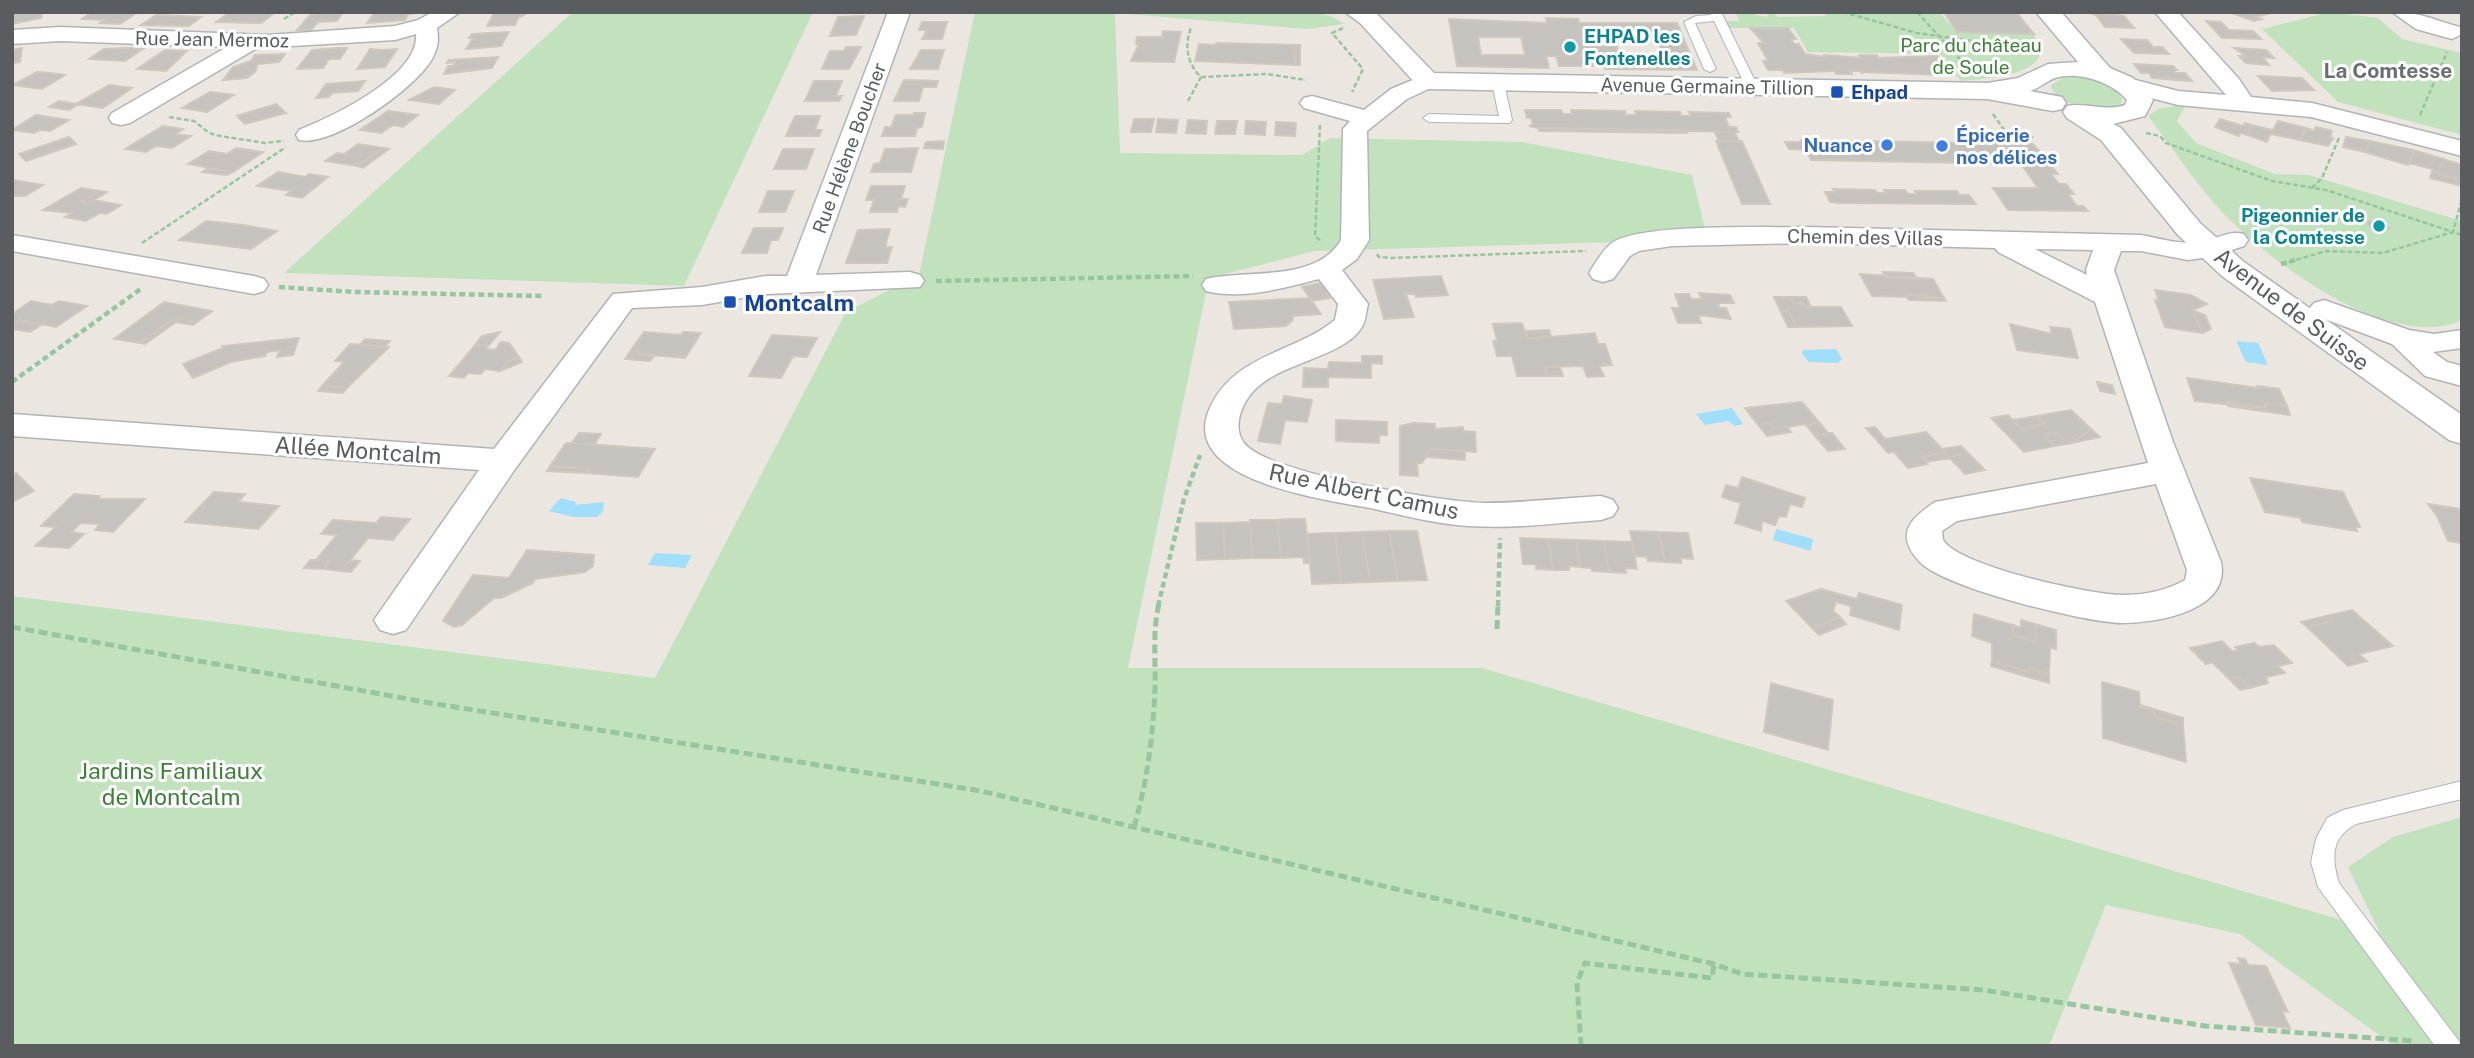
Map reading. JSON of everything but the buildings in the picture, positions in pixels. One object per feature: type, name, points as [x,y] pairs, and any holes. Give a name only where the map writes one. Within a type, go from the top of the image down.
[{"type":"street","name":"Rue Jean Mermoz","points":[[12,37],[60,34],[250,43],[378,35],[426,25],[449,12]]},
{"type":"street","name":"Rue Hélène Boucher","points":[[799,284],[899,12]]},
{"type":"street","points":[[2030,12],[2047,36],[2047,68],[2037,92],[2065,108]]},
{"type":"street","points":[[2048,12],[2113,80],[2178,98],[2312,110],[2462,149]]},
{"type":"street","points":[[2166,12],[2231,84],[2243,103]]},
{"type":"street","points":[[2403,12],[2420,23],[2452,32]]},
{"type":"street","points":[[1364,14],[1427,81]]},
{"type":"street","points":[[303,137],[353,115],[397,83],[427,49],[431,36],[426,25]]},
{"type":"street","points":[[128,115],[250,43]]},
{"type":"street","name":"Avenue Germaine Tillion","points":[[1985,89],[2047,68],[2071,70],[2113,80]]},
{"type":"street","name":"Avenue de Suisse","points":[[2113,80],[2137,94],[2134,109],[2195,199],[2212,240],[2324,309],[2446,392],[2462,432]]},
{"type":"street","name":"Avenue Germaine Tillion","points":[[1366,118],[1399,94],[1427,81],[1985,89],[2100,116],[2134,109]]},
{"type":"street","points":[[1205,280],[1266,283],[1325,267],[1343,258],[1353,247],[1354,133],[1358,124],[1366,118],[1309,92]]},
{"type":"street","points":[[2134,109],[2178,98]]},
{"type":"street","name":"Avenue de Suisse","points":[[2065,108],[2098,124],[2115,139],[2261,291],[2446,392]]},
{"type":"street","name":"Chemin des Villas","points":[[1620,250],[1644,240],[1751,236],[1874,236],[2125,244],[2192,253],[2212,240]]},
{"type":"street","points":[[1998,241],[2108,297]]},
{"type":"street","points":[[12,243],[254,285]]},
{"type":"street","points":[[2125,244],[2100,270],[2166,471],[2204,569],[2204,581],[2197,590],[2184,597],[2141,607],[2099,606],[1967,573],[1941,559],[1926,545],[1923,533],[1926,525],[1947,511],[2166,471]]},
{"type":"street","points":[[1603,273],[1620,250]]},
{"type":"street","points":[[1226,441],[1222,428],[1227,405],[1252,376],[1281,358],[1327,341],[1349,323],[1353,304],[1325,267]]},
{"type":"street","points":[[393,620],[503,461],[623,300],[702,296],[766,285],[910,281]]},
{"type":"street","points":[[2324,309],[2403,338],[2434,344],[2462,339]]},
{"type":"street","points":[[2403,338],[2426,363],[2442,372],[2446,392]]},
{"type":"street","name":"Allée Montcalm","points":[[12,425],[503,461]]},
{"type":"street","name":"Rue Albert Camus","points":[[1226,441],[1238,457],[1282,478],[1441,510],[1465,514],[1601,508]]},
{"type":"lane","points":[[1710,69],[1689,22],[1716,15],[1752,87]]},
{"type":"lane","points":[[1429,118],[1506,120],[1499,83]]},
{"type":"lane","points":[[2448,1044],[2349,918],[2329,887],[2322,862],[2327,839],[2335,825],[2351,816],[2462,790]]},
{"type":"path","points":[[1843,12],[1889,27],[1940,37],[2047,68]]},
{"type":"path","points":[[1917,12],[1985,89],[1993,116],[2007,134]]},
{"type":"path","points":[[1191,28],[1186,40],[1190,63],[1193,71],[1200,76],[1267,74],[1309,92]]},
{"type":"path","points":[[2411,135],[2451,41],[2452,32]]},
{"type":"path","points":[[1188,101],[1200,76]]},
{"type":"path","points":[[128,115],[194,121],[209,133],[265,143],[303,137]]},
{"type":"path","points":[[2312,188],[2322,178],[2347,118]]},
{"type":"path","points":[[2005,139],[2001,134],[2029,134],[2034,140]]},
{"type":"path","points":[[2160,136],[2166,143],[2272,181],[2312,188],[2462,235]]},
{"type":"path","points":[[115,261],[303,137]]},
{"type":"path","points":[[2453,232],[2462,199]]},
{"type":"path","points":[[2281,264],[2326,251],[2383,253],[2453,232]]},
{"type":"path","points":[[1353,247],[1375,250],[1379,257],[1391,258],[1620,250]]},
{"type":"path","points":[[12,382],[165,271]]},
{"type":"path","points":[[910,281],[1205,280]]},
{"type":"path","points":[[254,285],[335,291],[543,296]]},
{"type":"path","points":[[1134,827],[1145,790],[1155,691],[1155,619],[1184,499],[1200,453],[1226,441]]},
{"type":"path","points":[[1497,629],[1500,513]]},
{"type":"path","points":[[12,628],[430,702],[981,791],[1714,964],[1742,974],[1984,990],[2205,1026],[2448,1044]]},
{"type":"path","points":[[1581,1046],[1577,983],[1585,963],[1712,978],[1714,964]]},
{"type":"green space","points":[[573,12],[813,12],[684,286],[284,273]]},
{"type":"green space","name":"Jardins Familiaux de Montcalm","points":[[975,12],[1315,12],[1333,17],[1344,24],[1307,29],[1115,13],[1120,153],[1302,155],[1330,138],[1522,142],[1692,175],[1705,229],[1617,242],[1315,251],[1209,278],[1128,668],[1482,668],[2379,931],[2348,867],[2393,837],[2462,817],[2462,1046],[2394,1046],[2240,934],[2106,905],[2049,1046],[12,1046],[12,596],[655,678],[846,312],[919,275]]},
{"type":"green space","name":"Parc du château de Soule","points":[[1770,12],[1778,17],[1826,16],[1824,12],[1939,12],[1957,32],[2034,34],[2040,54],[2036,62],[2018,72],[1961,81],[1940,54],[1808,52],[1794,28],[1730,28],[1726,21],[1739,21],[1736,13],[1767,17]]},
{"type":"green space","points":[[2329,12],[2378,18],[2402,39],[2462,53],[2462,135],[2338,102],[2262,29]]},
{"type":"green space","points":[[2063,78],[2094,80],[2113,88],[2122,98],[2121,103],[2092,108],[2070,103],[2054,93],[2051,85]]},
{"type":"green space","points":[[2186,105],[2177,121],[2196,143],[2275,174],[2309,175],[2462,221],[2462,320],[2434,327],[2403,325],[2371,315],[2338,300],[2278,261],[2220,210],[2148,116],[2160,108]]},
{"type":"water","points":[[2236,341],[2258,343],[2268,365],[2246,362]]},
{"type":"water","points":[[1836,349],[1842,359],[1838,363],[1809,362],[1802,354],[1803,350]]},
{"type":"water","points":[[1732,408],[1743,424],[1735,426],[1728,421],[1705,425],[1696,414]]},
{"type":"water","points":[[561,498],[576,502],[575,505],[604,502],[603,511],[597,517],[573,517],[549,511]]},
{"type":"water","points":[[1776,529],[1813,539],[1811,551],[1773,540]]},
{"type":"water","points":[[655,553],[692,555],[685,568],[648,565]]},
{"type":"place","name":"EHPAD les Fontenelles","points":[[1570,47]]},
{"type":"place","name":"Ehpad","points":[[1837,92]]},
{"type":"place","name":"Nuance","points":[[1887,145]]},
{"type":"place","name":"Épicerie nos délices","points":[[1942,146]]},
{"type":"place","name":"Pigeonnier de la Comtesse","points":[[2379,226]]},
{"type":"place","name":"Montcalm","points":[[730,302]]},
{"type":"district","name":"La Comtesse","points":[[2388,70]]}]
